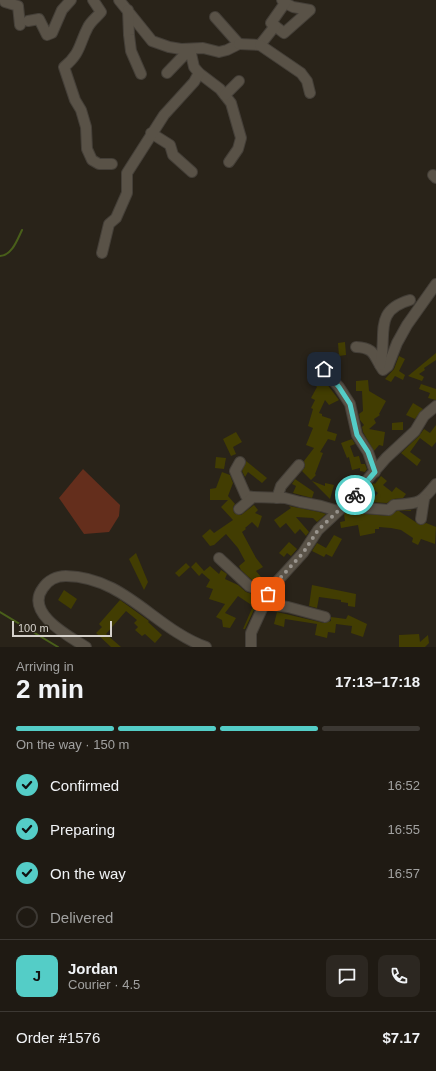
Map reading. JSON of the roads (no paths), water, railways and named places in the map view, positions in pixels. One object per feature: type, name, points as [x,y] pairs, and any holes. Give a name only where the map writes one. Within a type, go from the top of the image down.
[{"type":"street","points":[[3,2],[18,6],[24,23],[39,19],[47,35],[52,34],[62,10],[71,0]]},
{"type":"street","points":[[93,0],[101,12],[89,26],[74,59],[64,67],[75,100],[81,110],[86,127],[87,149],[92,160],[99,164],[112,164]]},
{"type":"street","points":[[119,0],[152,41],[168,47],[181,49],[203,48],[219,52],[239,44],[260,45],[302,73],[307,81],[310,93]]},
{"type":"street","points":[[283,2],[293,7],[300,4],[310,10],[284,33],[271,23],[283,2]]},
{"type":"street","points":[[128,10],[128,35],[131,52],[141,74]]},
{"type":"street","points":[[215,17],[239,44]]},
{"type":"street","points":[[260,45],[275,26]]},
{"type":"street","points":[[167,73],[190,49]]},
{"type":"street","points":[[190,49],[194,67],[199,73],[220,89],[231,103],[241,138],[238,150],[229,162]]},
{"type":"street","points":[[102,253],[110,224],[116,218],[127,193],[127,173],[151,133],[164,115],[194,82],[199,73]]},
{"type":"street","points":[[225,95],[239,81]]},
{"type":"street","points":[[151,133],[170,145],[173,155],[192,172]]},
{"type":"street","points":[[356,346],[366,347],[373,352],[383,370],[388,366],[397,343],[407,325],[436,284]]},
{"type":"street","points":[[380,365],[383,354],[382,328],[389,310],[400,303],[410,300]]},
{"type":"street","points":[[324,369],[339,387],[350,404],[357,435],[368,452],[375,472]]},
{"type":"street","points":[[251,647],[251,633],[272,587],[303,553],[318,530],[347,503],[415,430],[424,416],[436,406]]},
{"type":"street","points":[[240,462],[235,471],[246,496],[285,498],[338,511]]},
{"type":"street","points":[[277,498],[281,486],[299,465]]},
{"type":"street","points":[[347,503],[364,508],[389,510],[394,505],[414,504],[424,499],[436,484]]},
{"type":"street","points":[[239,509],[253,497]]},
{"type":"street","points":[[421,519],[424,499]]},
{"type":"street","points":[[219,558],[249,586],[268,594]]},
{"type":"street","points":[[86,647],[54,627],[43,614],[38,600],[42,589],[51,580],[65,576],[90,580],[120,591],[168,627],[195,643],[206,647]]},
{"type":"street","points":[[265,604],[288,607],[325,617]]},
{"type":"waterway","points":[[0,256],[11,250],[22,230]]},
{"type":"waterway","points":[[0,612],[58,647]]}]
